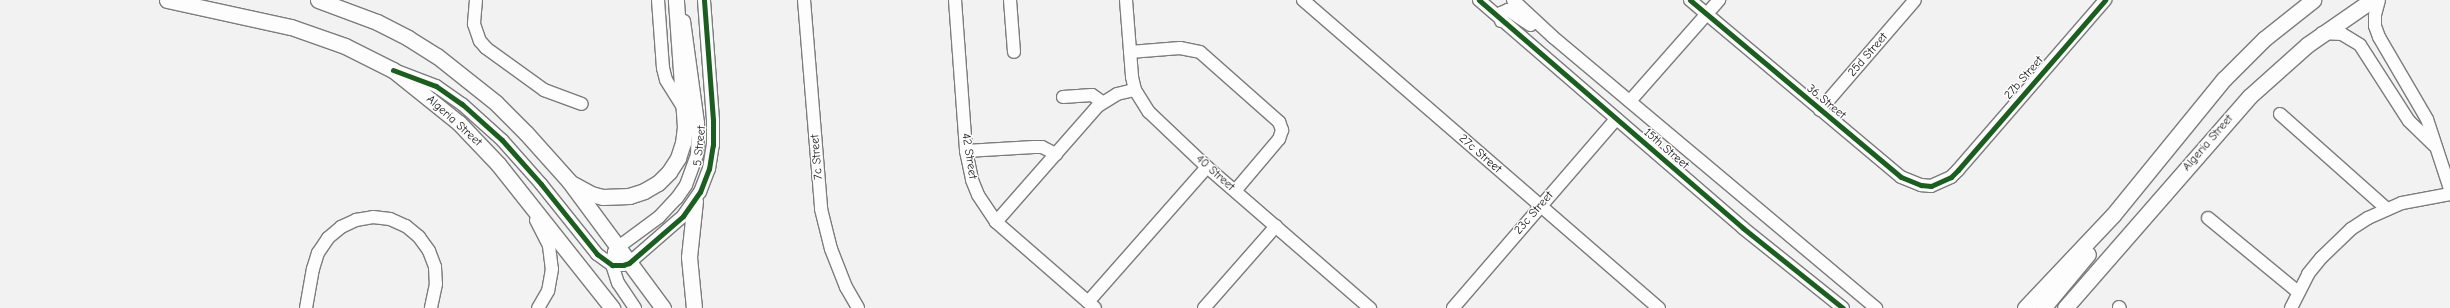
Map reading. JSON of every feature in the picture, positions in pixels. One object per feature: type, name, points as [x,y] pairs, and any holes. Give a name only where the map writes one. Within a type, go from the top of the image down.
[{"type":"main road","name":"Algeria Street","points":[[167,0],[231,12],[306,32],[345,46],[393,70],[459,124],[498,164],[612,308]]},
{"type":"main road","points":[[318,0],[376,22],[437,56],[496,103],[526,133],[569,181],[617,248],[663,308]]},
{"type":"main road","points":[[569,181],[591,194],[616,198],[638,193],[658,183],[669,172],[683,143],[684,109],[676,0]]},
{"type":"main road","points":[[2024,308],[2113,215],[2224,79],[2264,39],[2313,0]]},
{"type":"main road","name":"Algeria Street","points":[[2065,308],[2231,116],[2270,77],[2322,33],[2372,0]]},
{"type":"main road","points":[[694,308],[690,281],[689,252],[695,201]]},
{"type":"main road","points":[[2043,308],[2102,238],[2113,215]]},
{"type":"street","points":[[476,0],[474,24],[478,37],[486,48],[544,90],[582,104]]},
{"type":"street","points":[[658,0],[663,68],[666,80],[684,109]]},
{"type":"street","name":"5 Street","points":[[617,248],[659,217],[673,203],[686,185],[697,155],[697,112],[681,0]]},
{"type":"street","name":"5 Street","points":[[629,263],[683,216],[695,201],[705,181],[713,145],[704,0]]},
{"type":"street","name":"7c Street","points":[[804,0],[821,209],[831,249],[843,280],[858,308]]},
{"type":"street","name":"42 Street","points":[[955,0],[966,151],[972,180],[978,195],[996,222],[1092,305]]},
{"type":"street","points":[[1010,0],[1014,52]]},
{"type":"street","name":"40 Street","points":[[1126,0],[1130,52],[1136,90],[1149,112],[1207,167],[1370,308]]},
{"type":"street","name":"27c Street","points":[[1303,0],[1659,308]]},
{"type":"street","name":"15th Street","points":[[1479,0],[1501,21],[1743,228],[1843,308]]},
{"type":"street","name":"15th Street","points":[[1513,0],[1554,38],[1876,308]]},
{"type":"street","name":"36 Street","points":[[1690,0],[1820,110],[1911,182],[1921,185],[1936,184],[1951,177],[1958,170]]},
{"type":"street","points":[[1630,101],[1719,0]]},
{"type":"street","name":"25d Street","points":[[1820,110],[1915,0]]},
{"type":"street","points":[[2379,0],[2375,15],[2375,26],[2379,37],[2426,119],[2450,189]]},
{"type":"street","name":"27b Street","points":[[1958,170],[2098,2]]},
{"type":"street","points":[[1501,21],[1501,13],[1504,10],[1511,11],[1536,30],[1554,38]]},
{"type":"street","points":[[2322,33],[2342,34],[2360,45],[2409,121],[2434,145]]},
{"type":"street","points":[[1130,52],[1180,48],[1200,52],[1279,122],[1282,130],[1279,139],[1235,191]]},
{"type":"street","points":[[393,70],[436,86],[462,104],[502,140],[541,184],[597,254],[612,265],[629,263]]},
{"type":"street","points":[[996,222],[1102,102],[1117,94],[1136,90]]},
{"type":"street","points":[[1063,97],[1092,95],[1102,102]]},
{"type":"street","points":[[2280,114],[2386,209]]},
{"type":"street","name":"23c Street","points":[[1453,308],[1616,119]]},
{"type":"street","points":[[966,151],[1034,147],[1049,150],[1056,154]]},
{"type":"street","points":[[1092,305],[1207,167]]},
{"type":"street","points":[[2291,308],[2308,274],[2335,243],[2368,218],[2386,209],[2419,198],[2450,194]]},
{"type":"street","points":[[525,197],[544,233],[551,257],[550,280],[543,301],[538,308]]},
{"type":"street","points":[[306,308],[313,269],[318,252],[328,238],[341,227],[356,220],[373,217],[390,219],[406,226],[419,237],[429,251],[435,267],[436,284],[431,308]]},
{"type":"street","points":[[2208,218],[2298,292]]},
{"type":"street","points":[[1204,308],[1276,226]]},
{"type":"street","points":[[617,248],[612,258],[612,265],[618,283],[636,308]]},
{"type":"cycle path","points":[[393,70],[436,86],[462,104],[502,140],[541,184],[597,254],[612,265],[623,265],[629,263],[683,216],[700,192],[709,169],[713,145],[713,120],[704,0]]},
{"type":"cycle path","points":[[1479,0],[1743,228],[1843,308]]},
{"type":"cycle path","points":[[1690,0],[1901,177],[1921,185],[1931,186],[1951,177],[1958,170],[2105,0]]}]
